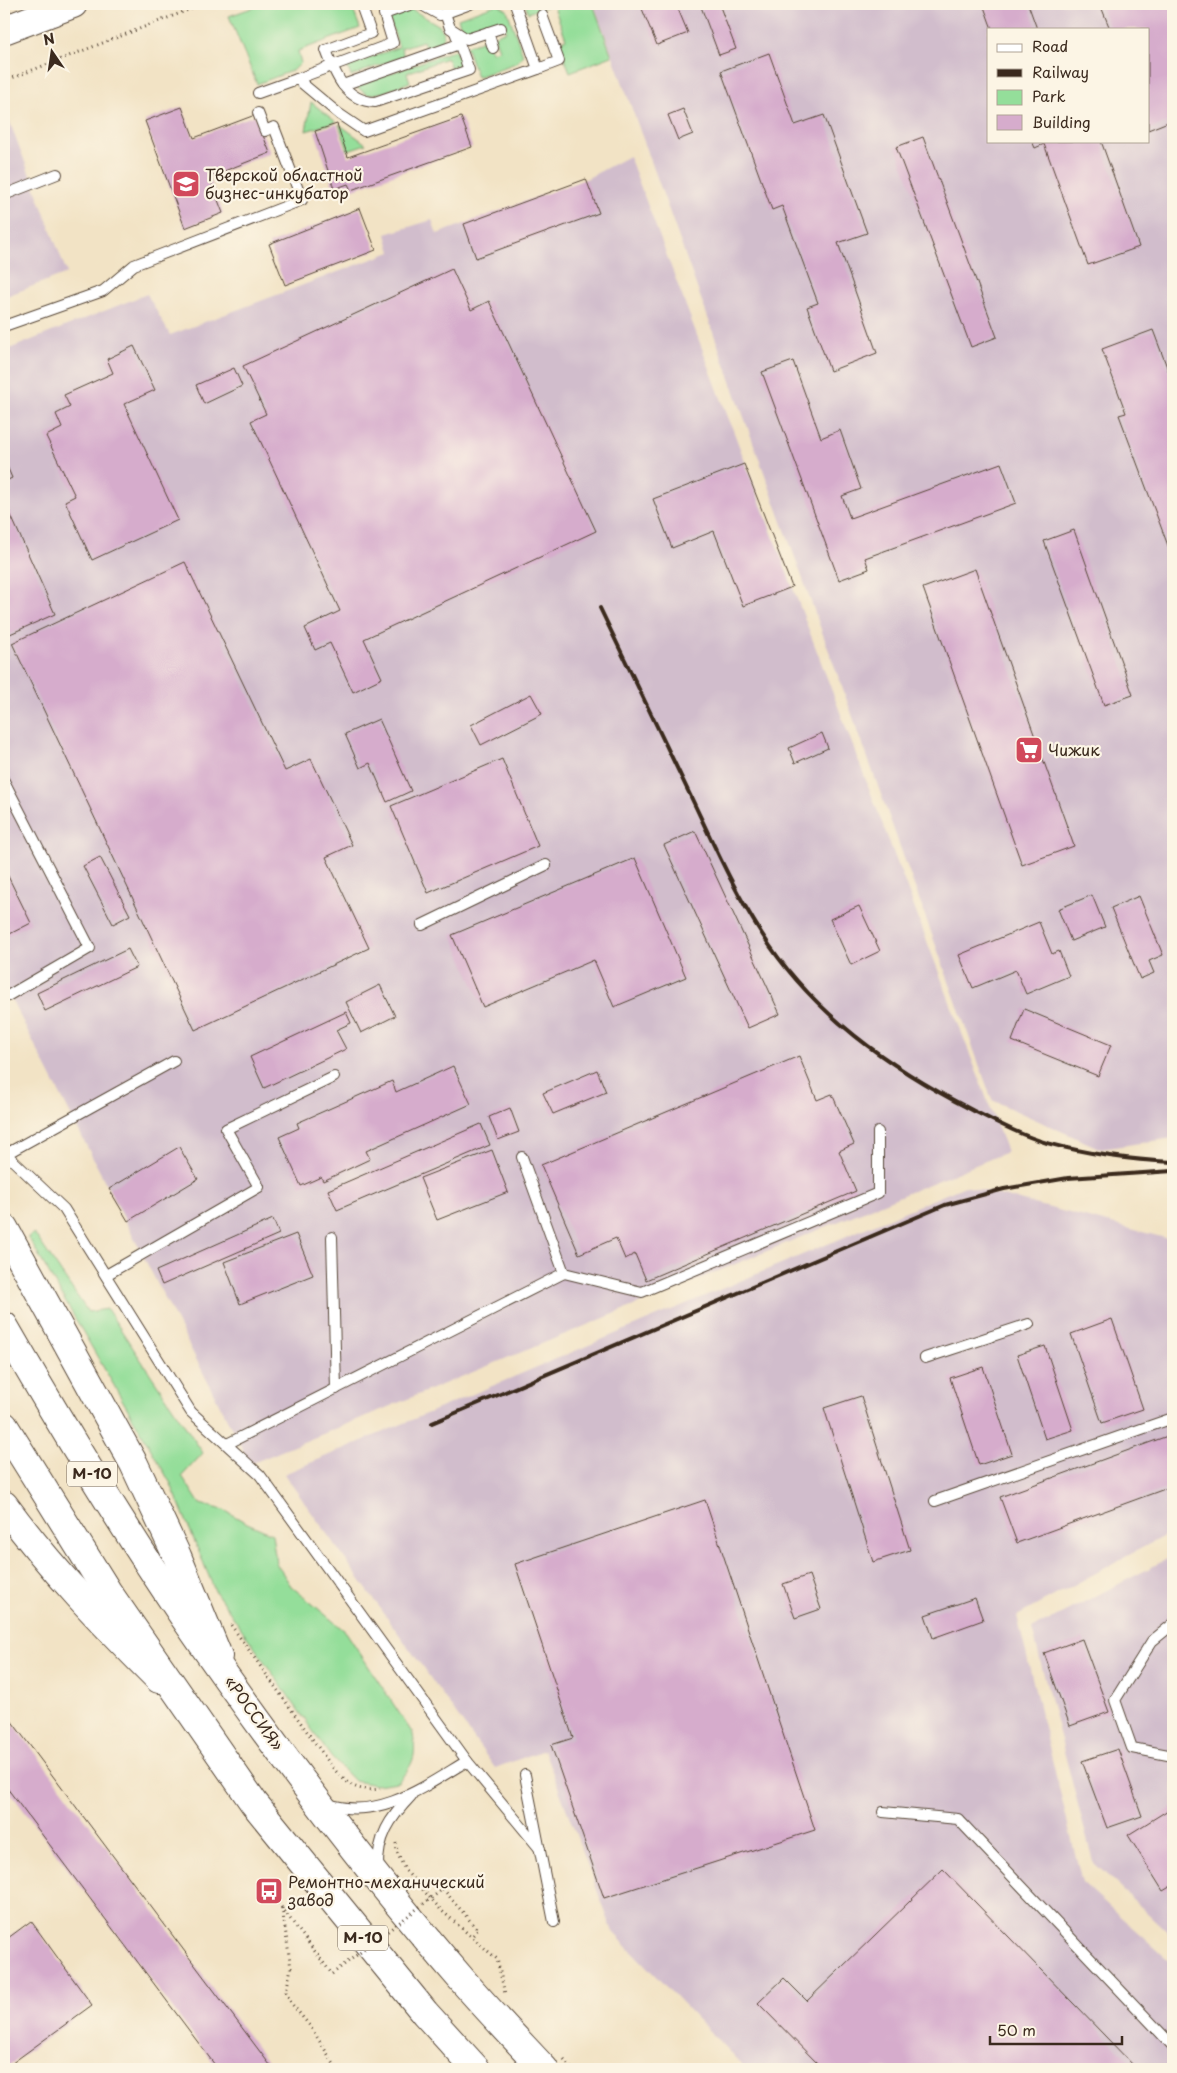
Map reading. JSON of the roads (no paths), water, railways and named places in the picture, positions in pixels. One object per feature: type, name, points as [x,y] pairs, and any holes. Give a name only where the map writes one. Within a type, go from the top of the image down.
[{"type":"main road","points":[[4,30],[73,4]]},
{"type":"main road","points":[[4,1228],[134,1464],[177,1556],[226,1674]]},
{"type":"main road","name":"«РОССИЯ»","points":[[4,1326],[90,1471],[185,1618],[317,1800],[463,1981],[552,2062]]},
{"type":"main road","name":"М-10","points":[[4,1426],[107,1591],[254,1803],[425,2013],[476,2069]]},
{"type":"main road","points":[[4,1505],[30,1539],[85,1602],[184,1703]]},
{"type":"lane","points":[[258,93],[393,43],[384,14],[412,4]]},
{"type":"lane","points":[[420,4],[440,15],[470,4]]},
{"type":"lane","points":[[514,4],[538,69]]},
{"type":"lane","points":[[361,5],[370,33],[326,50],[332,66],[343,85],[351,95],[367,102],[375,102],[469,70],[455,32]]},
{"type":"lane","points":[[445,13],[450,28],[467,39],[500,28]]},
{"type":"lane","points":[[297,79],[339,114],[364,131],[559,61],[542,15]]},
{"type":"lane","points":[[488,32],[493,48]]},
{"type":"lane","points":[[343,85],[459,44]]},
{"type":"lane","points":[[4,326],[104,291],[134,265],[302,200],[274,127],[265,131],[258,112]]},
{"type":"lane","points":[[4,195],[57,174]]},
{"type":"lane","points":[[4,782],[90,948],[4,998]]},
{"type":"lane","points":[[422,925],[546,865]]},
{"type":"lane","points":[[174,1061],[5,1150],[64,1209],[191,1412],[260,1475],[467,1761],[540,1849]]},
{"type":"lane","points":[[106,1276],[259,1187],[226,1129],[334,1077]]},
{"type":"lane","points":[[227,1444],[564,1273],[642,1292],[878,1192],[878,1132]]},
{"type":"lane","points":[[522,1157],[564,1273]]},
{"type":"lane","points":[[332,1237],[336,1389]]},
{"type":"lane","points":[[925,1358],[1029,1324]]},
{"type":"lane","points":[[935,1501],[1173,1418]]},
{"type":"lane","points":[[1173,1624],[1152,1641],[1115,1700],[1132,1748],[1173,1756]]},
{"type":"lane","points":[[317,1800],[341,1808],[361,1809],[385,1805],[416,1792],[467,1761]]},
{"type":"lane","points":[[525,1775],[554,1922]]},
{"type":"lane","points":[[378,1878],[378,1852],[384,1834],[392,1818],[416,1792]]},
{"type":"lane","points":[[883,1812],[958,1820],[1173,2046]]},
{"type":"railway","points":[[600,608],[742,901],[782,963],[804,989],[855,1036],[883,1057],[941,1094],[999,1124],[1037,1140],[1078,1150],[1125,1158],[1173,1162]]},
{"type":"railway","points":[[432,1423],[945,1205],[1004,1189],[1068,1178],[1173,1171]]},
{"type":"place","name":"Тверской областной бизнес-инкубатор","points":[[186,184]]},
{"type":"place","name":"Чижик","points":[[1029,750]]},
{"type":"place","name":"Ремонтно-механический завод","points":[[269,1891]]}]
